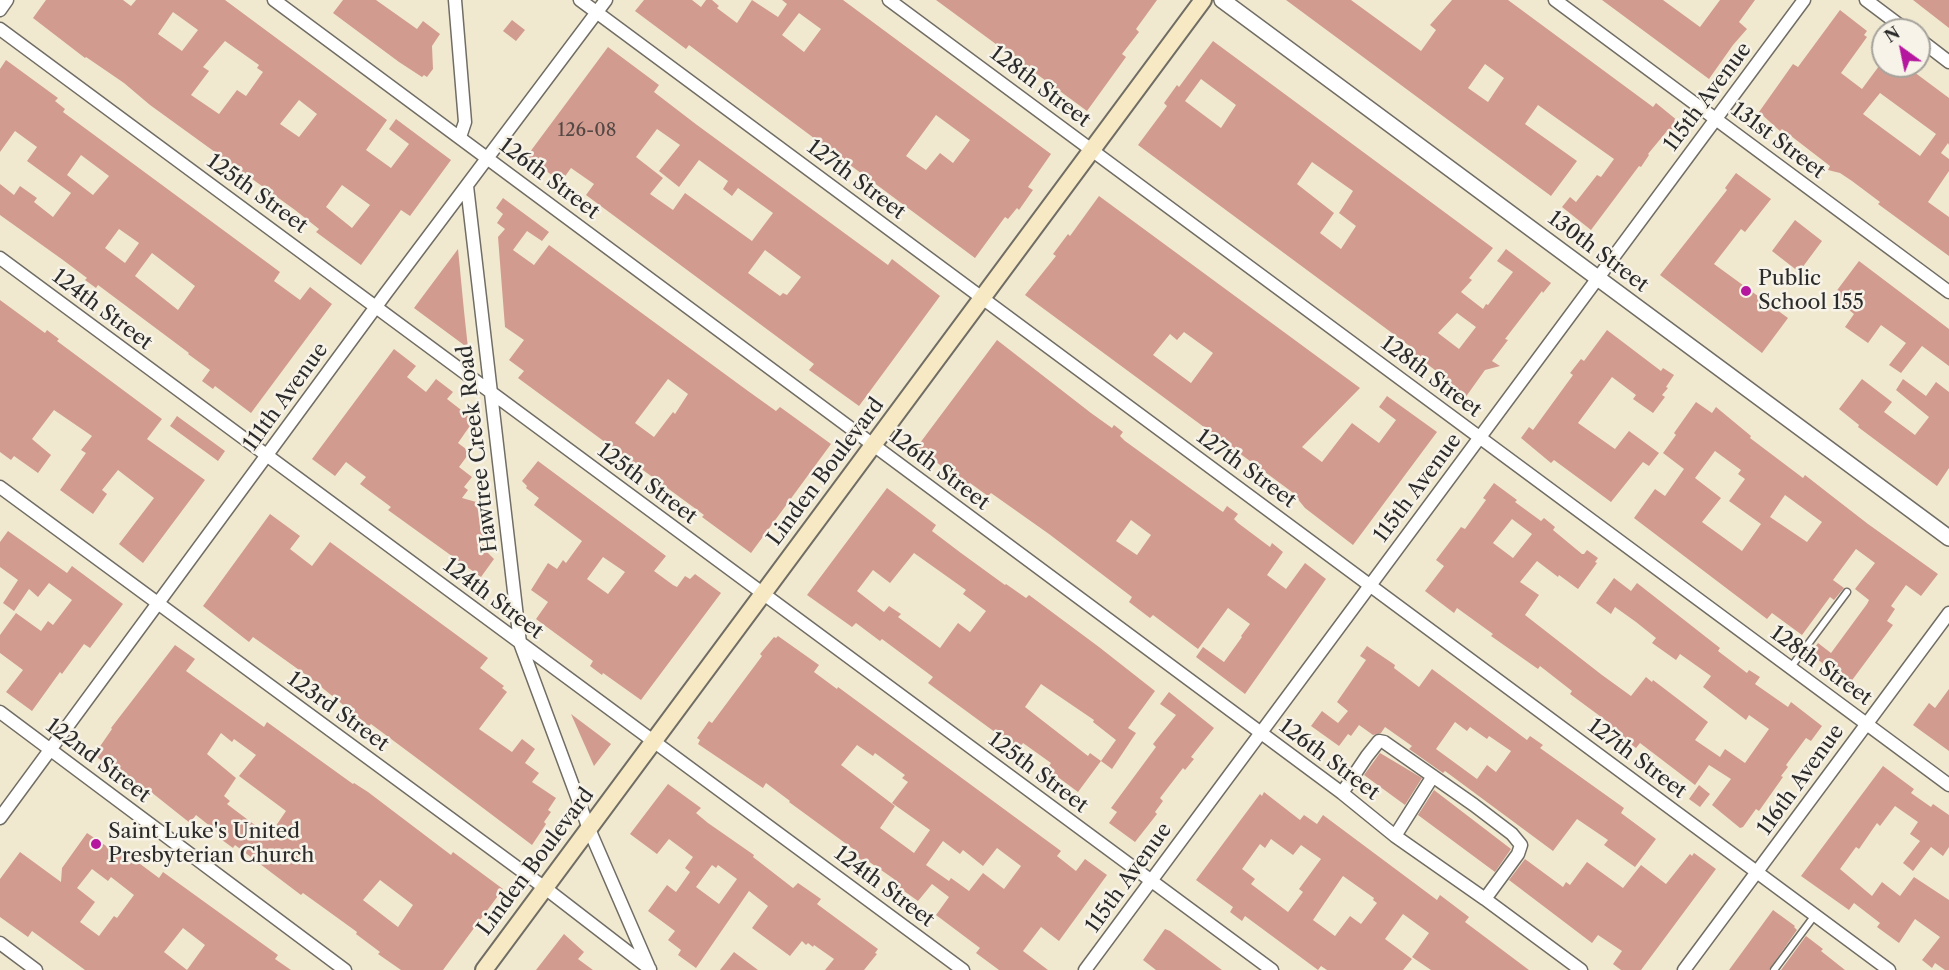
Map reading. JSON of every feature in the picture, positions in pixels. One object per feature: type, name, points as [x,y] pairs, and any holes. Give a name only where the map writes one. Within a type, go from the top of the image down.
[{"type":"main road","name":"Linden Boulevard","points":[[484,970],[1203,0]]},
{"type":"street","points":[[0,10],[8,0]]},
{"type":"street","name":"126th Street","points":[[274,0],[1342,793],[1395,836],[1581,970]]},
{"type":"street","points":[[455,0],[465,122],[460,137]]},
{"type":"street","name":"127th Street","points":[[580,0],[1889,970]]},
{"type":"street","name":"111th Avenue","points":[[0,818],[376,307],[606,0]]},
{"type":"street","name":"128th Street","points":[[889,0],[1949,785]]},
{"type":"street","name":"130th Street","points":[[1222,0],[1949,538]]},
{"type":"street","name":"131st Street","points":[[1555,0],[1949,292]]},
{"type":"street","name":"115th Avenue","points":[[1085,970],[1804,0]]},
{"type":"street","points":[[1866,0],[1890,18]]},
{"type":"street","name":"125th Street","points":[[0,28],[1272,970]]},
{"type":"street","points":[[1931,48],[1949,62]]},
{"type":"street","name":"Hawtree Creek Road","points":[[467,186],[520,643],[589,829],[651,970]]},
{"type":"street","name":"124th Street","points":[[0,258],[963,970]]},
{"type":"street","name":"123rd Street","points":[[0,487],[545,888],[651,970]]},
{"type":"street","name":"116th Avenue","points":[[1684,970],[1949,613]]},
{"type":"street","name":"122nd Street","points":[[0,712],[345,970]]},
{"type":"street","points":[[1342,793],[1379,741],[1384,741],[1512,834],[1521,845],[1518,854],[1485,899]]},
{"type":"street","points":[[1395,836],[1433,776]]},
{"type":"street","points":[[0,944],[36,970]]},
{"type":"lane","points":[[1791,668],[1847,592]]},
{"type":"lane","points":[[1774,970],[1815,915]]},
{"type":"building","points":[[46,0],[123,0],[131,6],[136,0],[225,0],[387,120],[366,150],[391,168],[409,144],[389,129],[396,119],[451,160],[410,216],[401,210],[361,265],[316,232],[319,229],[295,210],[33,18]],"holes":[[[173,12],[198,30],[182,51],[158,34]],[[225,41],[259,65],[257,68],[263,72],[246,96],[237,90],[219,114],[191,95],[209,71],[203,67]],[[299,100],[317,114],[299,137],[280,124]],[[342,185],[370,205],[352,228],[326,207]]]},
{"type":"building","points":[[343,0],[376,0],[417,29],[423,21],[440,34],[432,46],[433,69],[427,77],[424,75],[422,77],[399,62],[333,13]]},
{"type":"building","points":[[644,0],[692,0],[701,7],[706,0],[712,0],[719,6],[717,8],[737,23],[752,0],[778,17],[787,4],[782,0],[843,0],[1051,154],[1028,187],[1033,190],[1019,210],[1017,208],[1008,219],[1005,217],[975,258],[689,45],[686,49],[635,11]],"holes":[[[799,13],[821,29],[804,52],[782,35]],[[936,115],[970,140],[953,163],[940,153],[926,170],[906,156]]]},
{"type":"building","points":[[936,0],[1157,0],[1136,29],[1139,32],[1122,54],[1126,57],[1087,111]]},
{"type":"building","points":[[1286,0],[1351,0],[1421,51],[1436,30],[1430,25],[1452,0],[1508,0],[1653,107],[1656,103],[1678,121],[1670,133],[1667,131],[1648,154],[1641,167],[1639,166],[1591,230],[1562,207],[1570,197],[1576,202],[1597,175],[1601,177],[1614,159],[1538,105],[1525,124],[1577,161],[1551,196]],"holes":[[[1485,64],[1504,78],[1488,102],[1468,88]]]},
{"type":"building","points":[[1602,0],[1663,0],[1700,27],[1720,0],[1755,0],[1739,22],[1747,29],[1709,79]]},
{"type":"building","points":[[1913,0],[1949,0],[1949,28]]},
{"type":"building","points":[[1840,10],[1867,31],[1864,35],[1867,37],[1841,73],[1862,89],[1871,77],[1922,78],[1949,98],[1949,145],[1948,143],[1941,153],[1949,159],[1949,171],[1928,202],[1949,217],[1949,256],[1878,204],[1880,202],[1852,181],[1840,173],[1828,170],[1830,166],[1782,129],[1780,131],[1759,112],[1793,64],[1798,67]],"holes":[[[1880,93],[1936,134],[1920,156],[1863,114]]]},
{"type":"building","points":[[512,20],[525,30],[516,41],[503,31]]},
{"type":"building","points":[[1213,41],[1493,248],[1469,278],[1472,280],[1461,292],[1483,309],[1513,272],[1497,261],[1506,249],[1551,283],[1543,293],[1542,291],[1505,339],[1508,340],[1492,361],[1500,366],[1485,370],[1465,398],[1440,381],[1443,377],[1413,353],[1415,350],[1138,145],[1167,106],[1164,103],[1177,85],[1179,87]],"holes":[[[1201,79],[1236,105],[1221,128],[1185,101]],[[1312,162],[1353,191],[1339,213],[1356,226],[1341,249],[1320,233],[1334,213],[1297,184]],[[1457,313],[1476,327],[1459,349],[1438,333]]]},
{"type":"building","points":[[608,47],[659,85],[654,92],[697,125],[888,265],[892,259],[940,296],[859,406],[809,370],[814,364],[586,195],[594,184],[571,168],[561,182],[545,170],[542,173],[524,160]],"holes":[[[657,129],[680,145],[659,171],[679,187],[699,160],[728,181],[723,189],[732,196],[738,188],[773,213],[752,241],[685,193],[673,210],[650,194],[663,178],[636,157]],[[765,250],[801,277],[787,295],[783,293],[780,296],[748,273]]]},
{"type":"building","points":[[6,60],[58,98],[55,101],[65,109],[63,112],[280,272],[274,281],[300,300],[310,287],[332,304],[251,413],[215,386],[213,389],[202,381],[210,370],[189,353],[98,285],[96,288],[85,280],[87,278],[0,215],[0,184],[14,195],[20,186],[37,198],[34,202],[53,217],[71,193],[27,161],[37,147],[15,131],[0,152],[0,69]],"holes":[[[81,155],[109,176],[93,195],[67,175]],[[119,229],[139,243],[125,263],[105,248]],[[152,253],[195,286],[178,310],[135,276]]]},
{"type":"building","points":[[1736,173],[1771,199],[1745,232],[1741,229],[1714,264],[1788,318],[1762,353],[1660,275],[1727,190],[1725,188]]},
{"type":"building","points":[[1099,196],[1360,388],[1302,447],[1322,462],[1352,423],[1379,443],[1396,420],[1379,407],[1387,396],[1437,432],[1353,545],[1305,508],[1292,492],[1025,295],[1056,256],[1053,254],[1068,234],[1070,236]],"holes":[[[1184,332],[1213,353],[1191,383],[1153,355],[1170,334],[1177,340]]]},
{"type":"building","points":[[503,198],[549,232],[542,241],[527,231],[513,250],[534,265],[549,245],[776,411],[780,407],[831,444],[751,553],[702,517],[704,515],[518,378],[524,371],[509,360],[524,340],[505,327],[498,237],[505,229],[497,223],[503,214],[496,208]],"holes":[[[668,379],[688,394],[675,414],[673,412],[654,437],[635,423]]]},
{"type":"building","points":[[1795,220],[1822,241],[1799,272],[1772,251]]},
{"type":"building","points":[[458,249],[464,311],[468,348],[414,308]]},
{"type":"building","points":[[1859,261],[1949,329],[1949,366],[1922,346],[1901,373],[1889,365],[1906,343],[1881,325],[1868,343],[1845,327],[1854,314],[1838,301],[1840,298],[1835,293]]},
{"type":"building","points":[[0,300],[45,333],[47,330],[59,339],[57,341],[162,419],[147,439],[205,480],[143,563],[119,544],[154,498],[118,470],[102,490],[107,494],[93,514],[60,490],[86,453],[81,450],[92,436],[54,410],[32,439],[51,455],[38,473],[14,456],[11,460],[0,452]]},
{"type":"building","points":[[1607,330],[1661,371],[1663,368],[1674,375],[1662,395],[1665,397],[1653,413],[1633,399],[1636,395],[1612,377],[1578,423],[1615,449],[1629,431],[1659,453],[1649,466],[1643,462],[1611,502],[1554,460],[1551,463],[1521,438],[1529,427],[1533,430],[1573,375],[1570,373],[1581,359],[1584,361]]},
{"type":"building","points":[[997,340],[1091,413],[1112,428],[1114,425],[1123,432],[1120,436],[1125,441],[1223,512],[1227,506],[1238,514],[1234,519],[1238,523],[1270,547],[1272,543],[1283,552],[1267,575],[1286,589],[1305,563],[1326,579],[1245,694],[1196,657],[1203,647],[1224,662],[1250,624],[1228,608],[1198,649],[1153,615],[1150,618],[1129,602],[1132,597],[1049,534],[991,493],[988,496],[970,483],[967,486],[917,447]],"holes":[[[1131,520],[1151,535],[1137,555],[1116,541]]]},
{"type":"building","points":[[394,349],[416,366],[407,377],[426,392],[436,379],[453,392],[447,399],[474,420],[458,443],[470,452],[459,467],[472,477],[464,487],[468,490],[462,498],[487,505],[486,514],[489,515],[487,530],[490,532],[482,544],[494,559],[481,577],[388,510],[391,507],[360,484],[366,477],[346,462],[335,476],[312,459]]},
{"type":"building","points":[[1862,379],[1892,402],[1884,412],[1915,435],[1929,417],[1896,390],[1903,379],[1926,396],[1936,382],[1949,392],[1949,468],[1937,486],[1858,427],[1859,425],[1839,409]]},
{"type":"building","points":[[1696,402],[1712,413],[1716,407],[1751,436],[1750,438],[1803,478],[1805,475],[1938,574],[1921,596],[1906,585],[1891,606],[1895,609],[1887,621],[1893,625],[1850,683],[1810,654],[1818,643],[1831,653],[1867,604],[1869,600],[1855,589],[1875,563],[1856,549],[1833,580],[1844,588],[1834,600],[1830,597],[1802,635],[1772,613],[1767,619],[1634,518],[1655,489],[1665,496],[1684,469],[1663,453],[1676,435],[1674,433]],"holes":[[[1715,451],[1741,470],[1738,474],[1745,479],[1729,501],[1761,524],[1742,551],[1702,522],[1721,498],[1695,478]],[[1785,495],[1822,522],[1807,542],[1770,517]]]},
{"type":"building","points":[[177,416],[225,451],[218,461],[170,426]]},
{"type":"building","points":[[538,461],[666,556],[654,571],[673,585],[677,587],[685,576],[690,579],[695,574],[721,593],[641,700],[590,666],[593,661],[536,619],[548,602],[531,590],[548,563],[557,569],[563,560],[566,563],[582,541],[534,505],[539,498],[526,488],[527,486],[522,481]],"holes":[[[603,557],[625,572],[608,594],[587,579]]]},
{"type":"building","points":[[1494,483],[1541,521],[1544,518],[1555,527],[1553,530],[1582,554],[1587,550],[1598,558],[1595,562],[1597,563],[1578,589],[1537,561],[1520,582],[1539,595],[1525,615],[1631,696],[1646,677],[1652,682],[1653,680],[1708,722],[1695,740],[1720,757],[1725,749],[1745,763],[1769,729],[1749,715],[1746,720],[1703,687],[1711,676],[1680,654],[1676,660],[1652,643],[1656,638],[1615,607],[1611,614],[1596,603],[1614,578],[1631,591],[1637,583],[1720,648],[1718,651],[1747,673],[1749,670],[1760,677],[1755,684],[1788,707],[1791,702],[1822,726],[1811,741],[1806,738],[1786,765],[1788,767],[1781,776],[1783,777],[1759,811],[1756,809],[1743,827],[1740,828],[1712,805],[1731,779],[1709,765],[1695,785],[1640,743],[1636,748],[1606,725],[1608,722],[1570,694],[1572,691],[1540,666],[1538,669],[1491,636],[1493,634],[1457,608],[1454,613],[1425,591],[1444,566],[1436,560],[1461,527],[1465,529],[1486,500],[1483,498]],"holes":[[[1512,519],[1532,534],[1513,558],[1493,543]]]},
{"type":"building","points":[[887,488],[936,525],[932,531],[961,553],[1026,598],[1029,595],[1155,691],[1128,728],[1136,733],[1112,769],[1101,761],[1078,792],[1047,769],[1051,763],[1023,743],[1019,749],[928,683],[933,677],[882,639],[880,641],[856,623],[852,627],[807,595]],"holes":[[[914,553],[966,590],[963,594],[986,611],[970,632],[958,623],[940,648],[898,617],[901,614],[889,606],[884,612],[857,591],[873,570],[890,583]],[[1041,684],[1094,720],[1093,722],[1116,740],[1101,761],[1090,753],[1088,756],[1025,707]]]},
{"type":"building","points":[[270,514],[300,536],[290,549],[312,566],[330,542],[488,658],[480,668],[504,686],[502,688],[507,692],[479,729],[512,752],[522,739],[535,749],[525,763],[539,773],[532,782],[556,798],[548,810],[551,812],[544,822],[546,824],[532,845],[371,724],[369,726],[309,677],[253,637],[249,642],[203,606]]},
{"type":"building","points":[[8,531],[67,573],[72,566],[123,604],[90,648],[84,644],[62,674],[60,672],[32,711],[6,692],[23,670],[0,653],[0,635],[16,613],[41,631],[48,621],[53,625],[72,600],[49,583],[38,597],[29,589],[14,611],[3,603],[18,580],[0,567],[0,542]]},
{"type":"building","points":[[778,636],[819,665],[814,672],[837,689],[838,687],[1061,851],[1057,856],[1076,871],[1085,859],[1107,875],[1059,941],[1041,927],[1023,951],[1048,970],[999,970],[976,953],[980,948],[936,915],[949,897],[932,884],[918,901],[904,891],[903,893],[891,884],[894,879],[868,861],[866,864],[855,855],[856,851],[766,783],[763,788],[698,744],[700,740],[697,738],[709,721],[712,723],[762,656],[760,654],[774,637]],"holes":[[[857,745],[873,756],[875,753],[905,775],[902,778],[908,782],[892,803],[930,830],[914,853],[880,828],[895,806],[841,765]],[[943,841],[960,854],[963,850],[983,866],[997,848],[1021,866],[1004,889],[983,873],[969,891],[951,878],[949,881],[926,865]]]},
{"type":"building","points":[[175,645],[195,659],[186,671],[264,727],[267,722],[353,784],[368,792],[451,855],[453,852],[503,889],[443,970],[401,970],[378,954],[380,952],[356,934],[357,932],[303,893],[301,895],[235,845],[233,848],[218,837],[220,834],[196,815],[190,823],[146,788],[144,791],[94,755],[111,728]],"holes":[[[221,733],[232,742],[234,739],[256,755],[239,776],[286,811],[271,833],[262,826],[260,829],[227,804],[230,801],[224,796],[236,778],[207,754]],[[380,880],[413,905],[398,927],[363,900]]]},
{"type":"building","points":[[1367,646],[1395,665],[1394,668],[1419,687],[1432,669],[1527,740],[1530,736],[1543,745],[1540,748],[1624,808],[1621,813],[1656,839],[1635,867],[1604,845],[1608,840],[1577,819],[1553,851],[1445,771],[1443,773],[1409,749],[1412,746],[1385,727],[1381,733],[1373,735],[1359,725],[1339,746],[1311,726],[1322,711],[1338,723],[1348,711],[1337,702],[1366,660],[1360,656]],"holes":[[[1455,722],[1467,731],[1470,727],[1487,739],[1489,736],[1511,751],[1496,772],[1487,765],[1477,779],[1436,749]]]},
{"type":"building","points":[[1949,689],[1949,751],[1913,725],[1929,703],[1935,708]]},
{"type":"building","points":[[1169,692],[1214,728],[1191,757],[1194,759],[1185,770],[1183,768],[1160,798],[1163,801],[1155,812],[1157,814],[1135,842],[1109,823],[1117,812],[1111,808],[1156,747],[1153,744],[1176,715],[1160,704]]},
{"type":"building","points":[[571,714],[611,744],[594,766]]},
{"type":"building","points":[[1380,753],[1422,778],[1405,805],[1364,775]]},
{"type":"building","points":[[1883,766],[1914,789],[1911,793],[1931,807],[1933,804],[1949,815],[1949,847],[1943,856],[1931,847],[1913,871],[1903,863],[1920,841],[1910,834],[1918,822],[1895,806],[1880,826],[1877,823],[1859,849],[1856,847],[1840,869],[1872,896],[1882,882],[1900,896],[1914,877],[1949,900],[1949,970],[1935,963],[1932,968],[1922,960],[1940,937],[1915,919],[1899,943],[1877,927],[1880,923],[1854,903],[1849,910],[1801,876]]},
{"type":"building","points":[[668,784],[701,808],[696,813],[708,823],[754,855],[753,857],[793,888],[798,883],[821,899],[817,904],[878,949],[875,953],[877,954],[864,970],[825,970],[834,959],[814,945],[813,947],[808,943],[806,945],[802,941],[790,956],[752,928],[768,906],[749,891],[696,968],[678,955],[681,950],[668,940],[675,931],[648,911],[667,885],[676,892],[690,872],[685,868],[693,857],[669,839],[657,854],[630,834]],"holes":[[[712,865],[716,868],[718,865],[737,879],[719,904],[696,887]]]},
{"type":"building","points":[[1699,785],[1710,794],[1700,807],[1689,799]]},
{"type":"building","points":[[1434,790],[1511,849],[1495,872],[1418,815]]},
{"type":"building","points":[[1264,792],[1300,820],[1304,815],[1317,824],[1323,815],[1437,900],[1440,895],[1469,917],[1465,922],[1529,970],[1431,970],[1412,957],[1429,933],[1403,914],[1385,939],[1412,959],[1403,970],[1327,970],[1321,966],[1318,970],[1245,916],[1242,921],[1230,912],[1233,907],[1196,880],[1260,794],[1262,796]],"holes":[[[1271,839],[1293,855],[1301,845],[1321,859],[1299,889],[1303,892],[1288,912],[1251,884],[1255,879],[1242,869],[1260,844],[1265,848]],[[1343,876],[1374,898],[1373,900],[1377,903],[1361,924],[1350,916],[1335,936],[1313,920]]]},
{"type":"building","points":[[87,833],[112,850],[116,846],[159,878],[163,872],[278,955],[275,959],[291,970],[187,970],[85,970],[32,931],[28,937],[0,917],[0,879],[20,852],[61,882],[62,868]],"holes":[[[92,869],[108,881],[111,877],[134,895],[117,918],[114,916],[99,936],[80,922],[95,902],[77,888]],[[183,928],[205,945],[187,970],[164,952]]]},
{"type":"building","points":[[1694,853],[1716,869],[1641,970],[1621,970],[1613,964],[1622,951],[1598,935],[1592,943],[1509,880],[1525,859],[1563,887],[1566,882],[1570,885],[1587,862],[1623,888],[1641,865],[1666,884],[1690,854],[1692,856]]},
{"type":"building","points":[[1773,910],[1797,930],[1769,970],[1729,970]]},
{"type":"building","points":[[1165,929],[1222,970],[1156,970],[1143,960]]},
{"type":"building","points":[[564,934],[584,952],[578,959],[593,970],[536,970]]},
{"type":"building","points":[[1806,936],[1823,949],[1821,951],[1845,970],[1781,970]]},
{"type":"building","points":[[734,952],[758,970],[720,970]]},
{"type":"place","name":"Public School 155","points":[[1746,291]]},
{"type":"place","name":"Saint Luke's United Presbyterian Church","points":[[96,844]]}]
